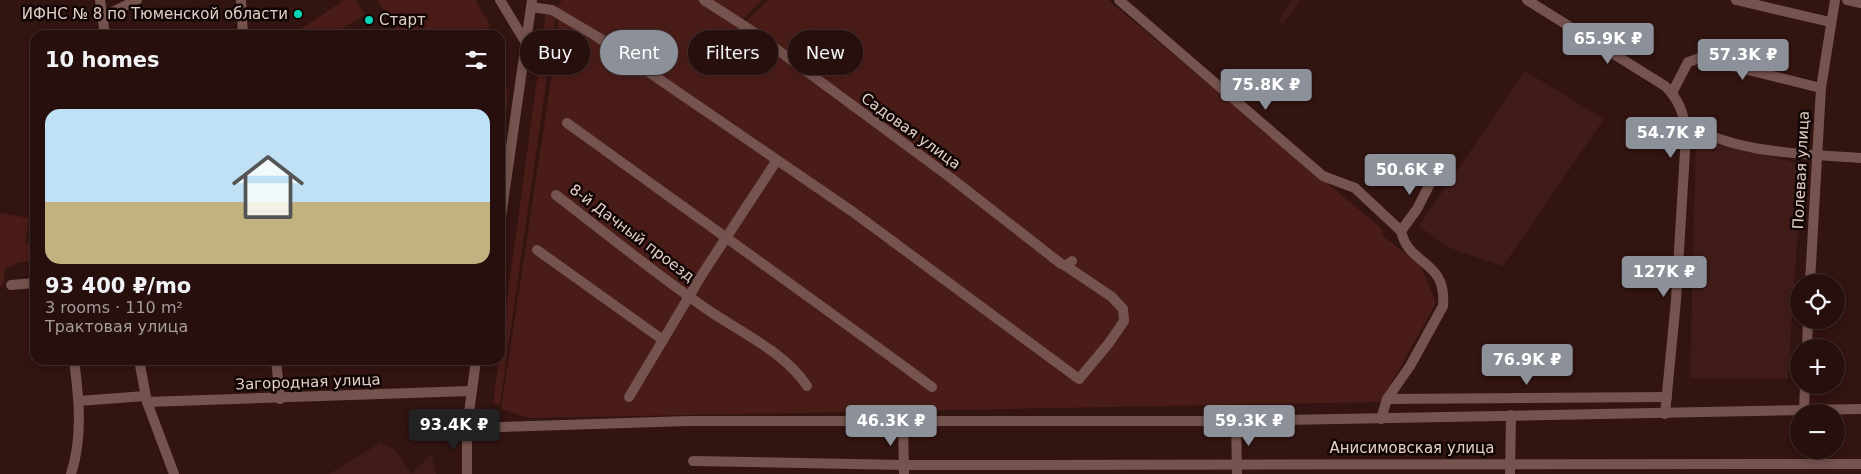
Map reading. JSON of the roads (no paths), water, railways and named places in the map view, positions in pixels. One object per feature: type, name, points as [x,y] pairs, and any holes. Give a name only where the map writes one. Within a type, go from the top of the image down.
[{"type":"street","points":[[100,0],[105,30]]},
{"type":"street","points":[[104,16],[137,0]]},
{"type":"street","points":[[241,0],[243,30]]},
{"type":"street","points":[[500,0],[520,33]]},
{"type":"street","name":"Садовая улица","points":[[704,0],[752,31],[1069,263],[1123,308],[1124,321],[1110,343],[1079,380],[853,212],[777,160]]},
{"type":"street","points":[[1119,0],[1323,176],[1356,188],[1401,231],[1404,244],[1408,249],[1431,266],[1438,275],[1444,296],[1443,306],[1410,366],[1387,399],[1381,419]]},
{"type":"street","points":[[1527,0],[1672,93],[1685,122],[1676,300],[1665,414]]},
{"type":"street","points":[[1736,0],[1830,22]]},
{"type":"street","name":"Полевая улица","points":[[1810,274],[1815,155],[1821,88],[1834,0]]},
{"type":"street","points":[[1847,0],[1861,3]]},
{"type":"street","points":[[528,30],[531,4],[552,10],[596,36],[777,160],[725,237],[629,396]]},
{"type":"street","points":[[1672,93],[1688,62],[1700,58],[1821,88]]},
{"type":"street","points":[[505,189],[521,75]]},
{"type":"street","points":[[1685,122],[1697,130],[1727,141],[1766,149],[1861,158]]},
{"type":"street","points":[[567,123],[799,288],[932,387]]},
{"type":"street","points":[[1401,231],[1417,209],[1436,172]]},
{"type":"street","name":"8-й Дачный проезд","points":[[556,195],[689,296],[712,312],[744,330],[799,374],[807,386]]},
{"type":"street","points":[[537,250],[663,340]]},
{"type":"street","points":[[11,285],[30,283]]},
{"type":"street","points":[[71,474],[78,453],[79,401],[75,365]]},
{"type":"street","points":[[140,365],[146,399],[174,474]]},
{"type":"street","points":[[277,365],[280,399]]},
{"type":"street","points":[[467,474],[467,428],[470,391],[475,365]]},
{"type":"street","name":"Загородная улица","points":[[79,401],[280,399],[470,391]]},
{"type":"street","points":[[1387,399],[1667,397]]},
{"type":"street","points":[[1845,409],[1861,409]]},
{"type":"street","points":[[467,428],[688,421],[1236,421],[1790,410]]},
{"type":"street","points":[[1510,469],[1511,415]]},
{"type":"street","points":[[903,420],[904,470]]},
{"type":"street","points":[[1236,421],[1237,474]]},
{"type":"street","name":"Анисимовская улица","points":[[693,461],[904,470],[1237,463],[1510,469],[1759,463],[1861,464]]},
{"type":"street","points":[[1759,463],[1759,474]]},
{"type":"place","name":"ИФНС № 8 по Тюменской области","points":[[298,14]]},
{"type":"place","name":"Старт","points":[[369,20]]}]
